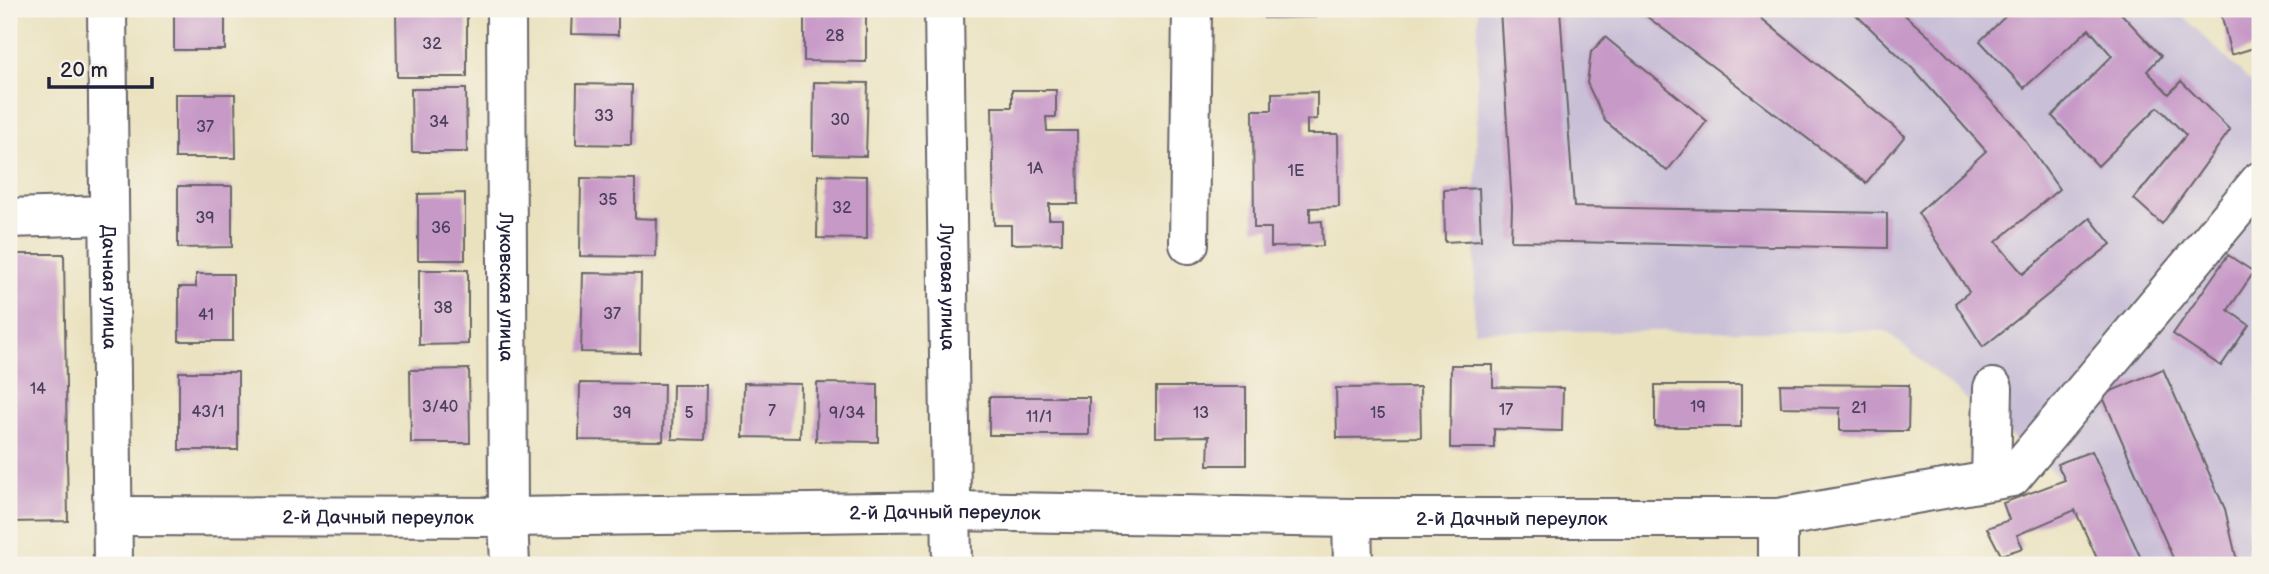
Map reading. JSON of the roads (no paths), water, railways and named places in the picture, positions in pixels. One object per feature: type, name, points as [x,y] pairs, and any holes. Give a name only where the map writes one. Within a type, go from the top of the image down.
[{"type":"street","name":"Дачная улица","points":[[107,9],[113,565]]},
{"type":"street","name":"Луковская улица","points":[[506,9],[510,565]]},
{"type":"street","name":"Луговая улица","points":[[944,9],[952,565]]},
{"type":"street","points":[[1189,244],[1192,9]]},
{"type":"street","name":"2-й Дачный переулок","points":[[112,516],[508,517],[953,511],[1352,518],[1779,519],[2012,477],[2260,181]]},
{"type":"street","points":[[9,218],[109,215]]},
{"type":"street","points":[[1992,480],[1993,388]]},
{"type":"street","points":[[1352,518],[1353,565]]},
{"type":"street","points":[[1778,565],[1779,519]]}]
